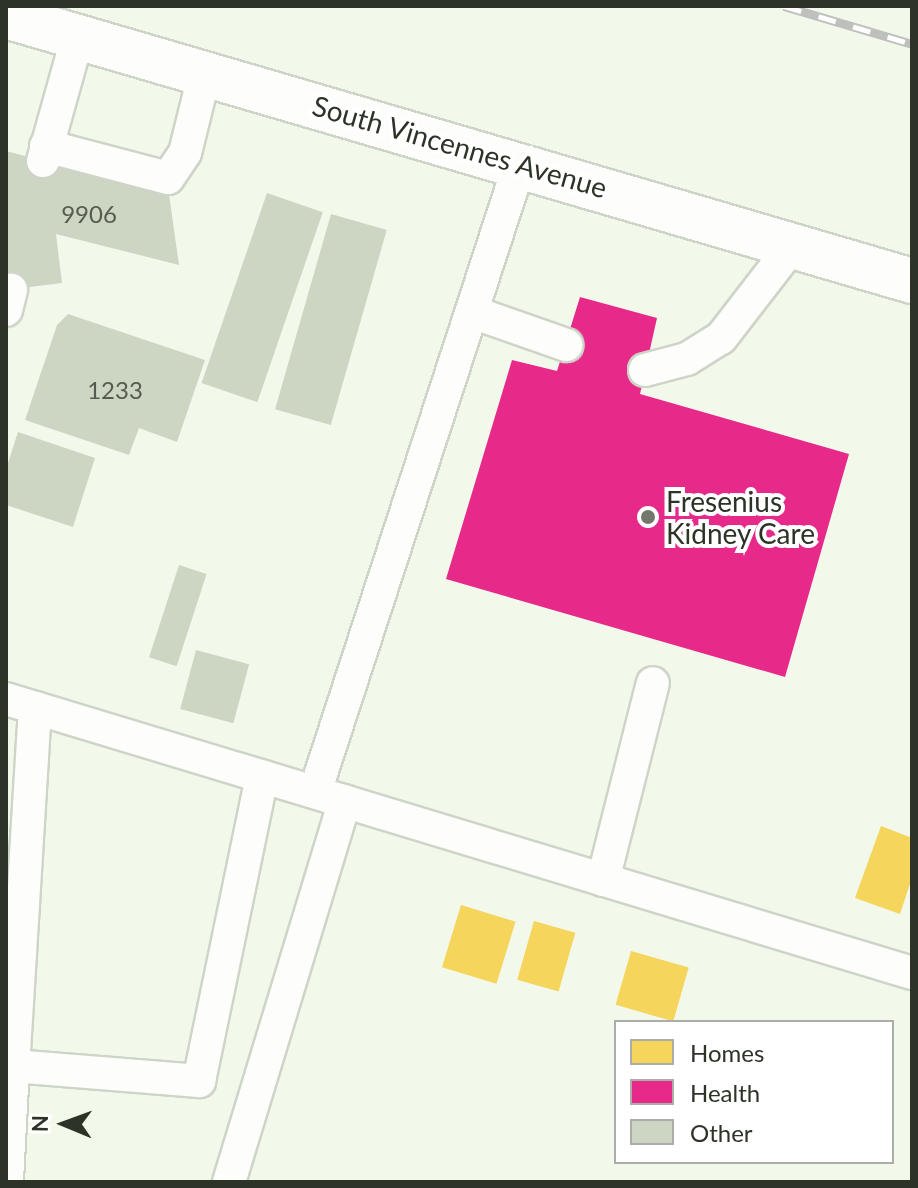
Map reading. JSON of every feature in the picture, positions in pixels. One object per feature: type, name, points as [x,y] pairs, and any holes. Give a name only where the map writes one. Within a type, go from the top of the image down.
[{"type":"main road","name":"South Vincennes Avenue","points":[[6,16],[520,163],[912,281]]},
{"type":"lane","points":[[78,36],[45,154],[168,178],[185,153],[205,72]]},
{"type":"lane","points":[[229,1182],[330,797],[472,312],[520,163]]},
{"type":"lane","points":[[645,370],[687,359],[721,338],[793,245]]},
{"type":"lane","points":[[472,312],[566,345]]},
{"type":"lane","points":[[603,880],[653,683]]},
{"type":"lane","points":[[7,1182],[20,704],[912,973]]},
{"type":"lane","points":[[10,1066],[199,1081],[262,776]]},
{"type":"building: Homes","points":[[881,826],[912,838],[912,878],[900,914],[855,898]]},
{"type":"building: Homes","points":[[461,905],[516,922],[497,984],[442,967]]},
{"type":"building: Homes","points":[[534,921],[575,933],[559,991],[517,980]]},
{"type":"building: Homes","points":[[631,951],[689,968],[674,1020],[616,1005]]},
{"type":"building: Health","name":"Fresenius Kidney Care","points":[[580,297],[657,318],[640,394],[849,454],[785,677],[446,579],[512,360],[557,371]]},
{"type":"building: Other","points":[[6,151],[169,194],[179,265],[56,234],[62,283],[6,290]]},
{"type":"building: Other","points":[[267,193],[323,212],[257,402],[202,383]]},
{"type":"building: Other","points":[[331,214],[387,230],[331,425],[275,409]]},
{"type":"building: Other","points":[[68,314],[205,360],[177,442],[139,428],[129,455],[25,420],[57,325]]},
{"type":"building: Other","points":[[18,432],[95,458],[73,527],[6,505],[6,469]]},
{"type":"building: Other","points":[[179,565],[207,574],[177,666],[149,657]]},
{"type":"building: Other","points":[[196,650],[249,664],[233,723],[180,709]]},
{"type":"railway","points":[[784,6],[912,44]]},
{"type":"place","name":"Fresenius Kidney Care","points":[[648,517]]}]
